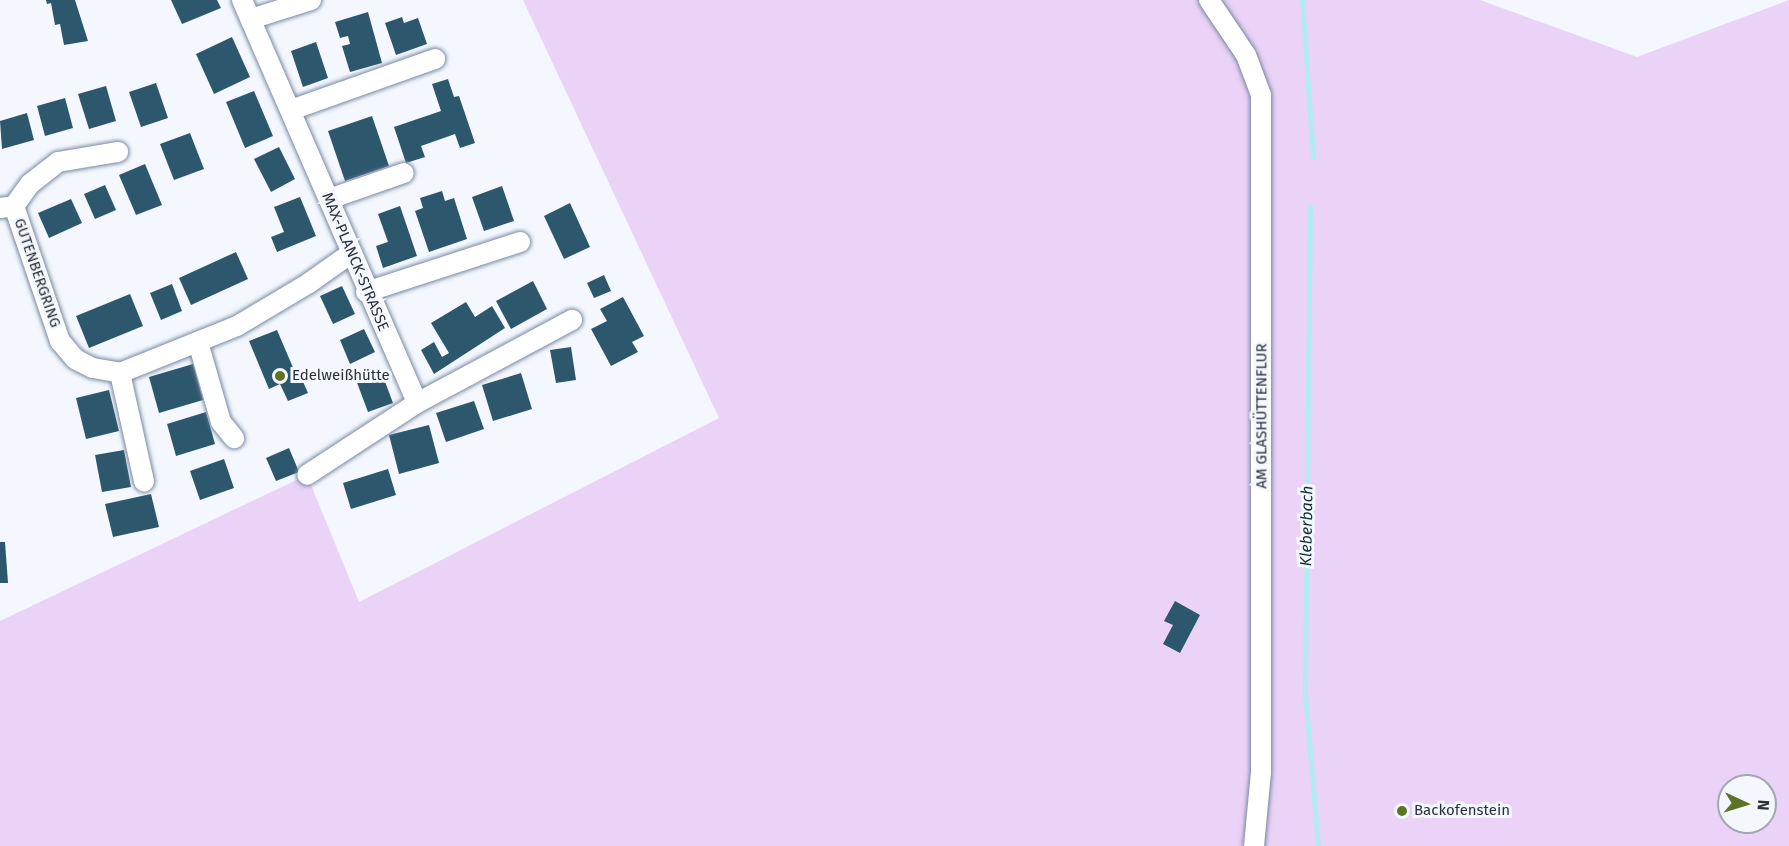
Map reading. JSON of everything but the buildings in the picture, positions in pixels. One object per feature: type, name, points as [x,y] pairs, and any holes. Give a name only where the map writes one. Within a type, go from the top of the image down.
[{"type":"street","name":"MAX-PLANCK-STRASSE","points":[[242,0],[329,199],[366,292],[417,403]]},
{"type":"street","points":[[251,19],[311,0]]},
{"type":"street","name":"AM GLASHÜTTENFLUR","points":[[1209,0],[1246,55],[1261,95],[1261,772],[1254,846]]},
{"type":"street","points":[[291,110],[435,59]]},
{"type":"street","name":"GUTENBERGRING","points":[[118,152],[58,162],[30,184],[7,207],[60,341],[75,359],[93,368],[120,373]]},
{"type":"street","points":[[329,199],[404,172]]},
{"type":"street","points":[[366,292],[520,243]]},
{"type":"street","points":[[144,481],[120,373],[237,326],[309,283],[350,254]]},
{"type":"street","points":[[307,475],[417,403],[572,320]]},
{"type":"street","points":[[198,342],[221,422],[234,438]]},
{"type":"shaded area","points":[[523,0],[1480,0],[1637,57],[1789,0],[1789,846],[0,846],[0,621],[307,475],[359,602],[719,418]]},
{"type":"waterway","name":"Kleberbach","points":[[1302,0],[1313,158]]},
{"type":"waterway","name":"Kleberbach","points":[[1310,206],[1305,694],[1318,846]]},
{"type":"place","name":"Edelweißhütte","points":[[280,376]]},
{"type":"place","name":"Backofenstein","points":[[1402,811]]}]
